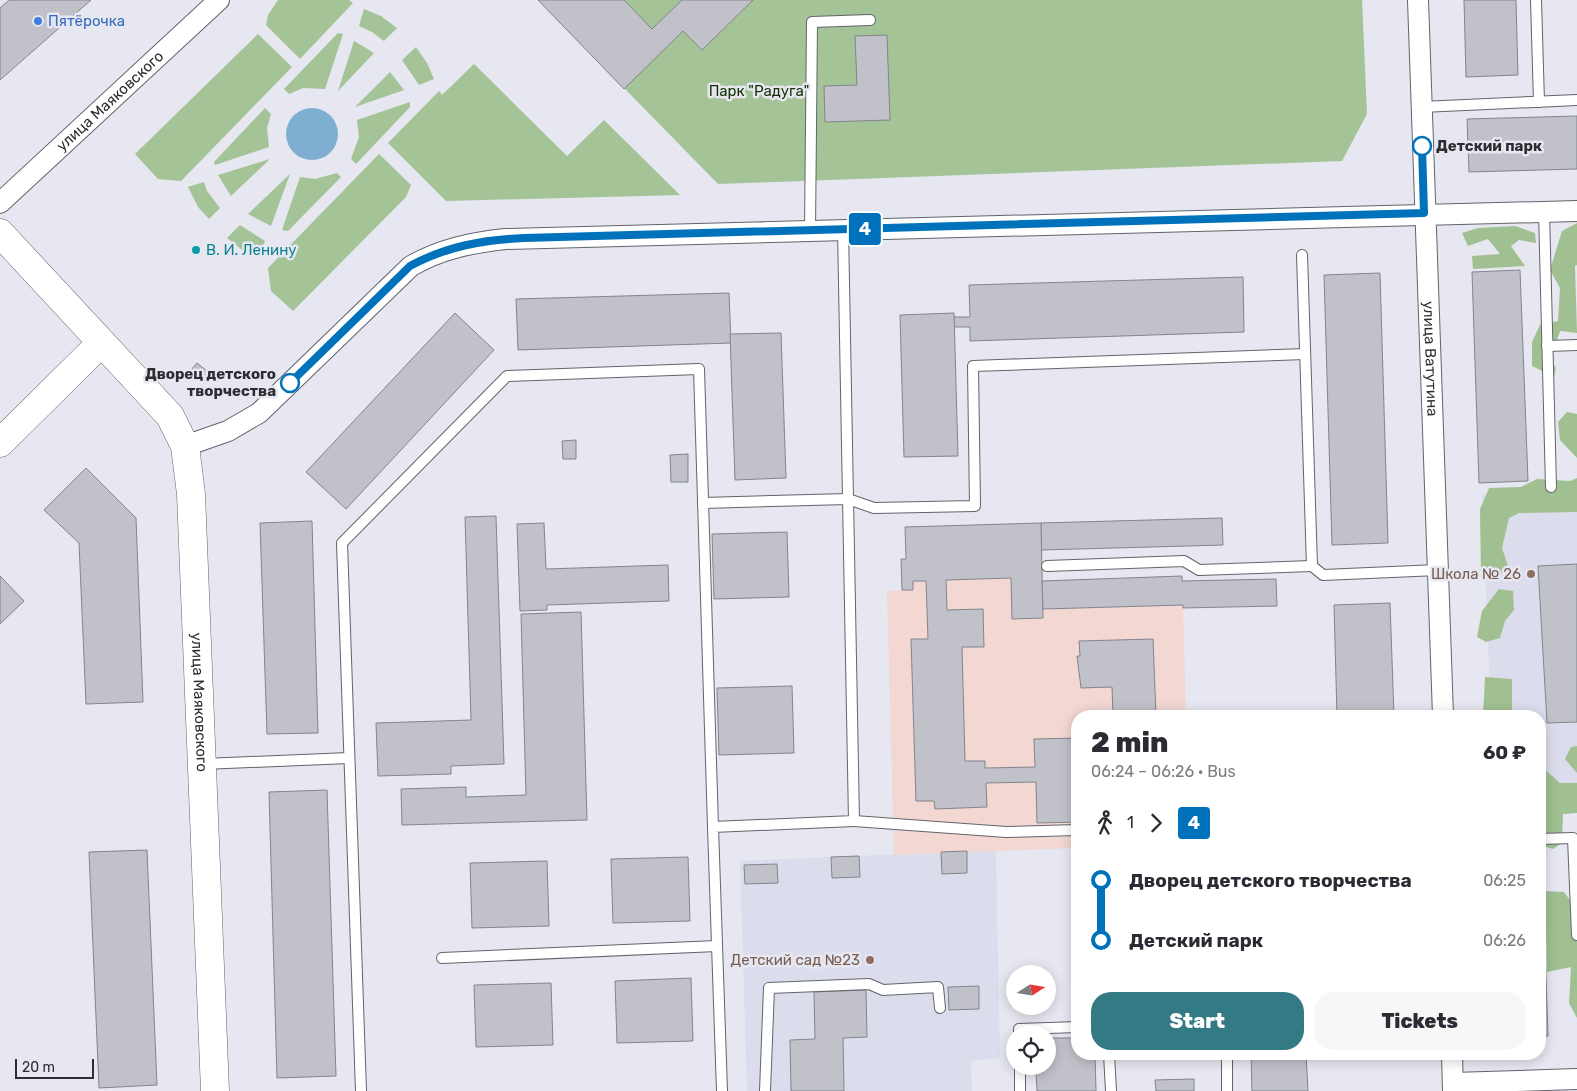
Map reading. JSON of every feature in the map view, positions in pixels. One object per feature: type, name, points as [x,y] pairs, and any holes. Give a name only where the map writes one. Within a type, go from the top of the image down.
[{"type":"street","name":"улица Маяковского","points":[[0,203],[219,0]]},
{"type":"street","name":"улица Ватутина","points":[[1418,0],[1443,710]]},
{"type":"street","points":[[185,446],[228,431],[258,414],[410,266],[434,253],[467,243],[505,239],[1577,210]]},
{"type":"street","name":"улица Маяковского","points":[[0,234],[170,416],[185,446],[191,494],[215,1091]]},
{"type":"street","points":[[0,443],[102,343]]},
{"type":"street","points":[[1452,1060],[1453,1087],[1577,1079]]},
{"type":"lane","points":[[1536,0],[1539,102]]},
{"type":"lane","points":[[810,230],[812,22],[870,20]]},
{"type":"lane","points":[[1421,107],[1577,100]]},
{"type":"lane","points":[[1544,211],[1551,487]]},
{"type":"lane","points":[[843,229],[854,821]]},
{"type":"lane","points":[[1302,255],[1312,566]]},
{"type":"lane","points":[[1547,346],[1577,345]]},
{"type":"lane","points":[[703,503],[848,499],[874,508],[975,506],[972,366],[1305,354]]},
{"type":"lane","points":[[361,1091],[342,543],[507,376],[698,369],[722,1091]]},
{"type":"lane","points":[[1047,566],[1184,561],[1199,570],[1312,566],[1323,575],[1438,570]]},
{"type":"lane","points":[[202,764],[349,758]]},
{"type":"lane","points":[[713,827],[854,821],[1006,832],[1071,830]]},
{"type":"lane","points":[[1546,839],[1572,838],[1577,935]]},
{"type":"lane","points":[[442,958],[717,946]]},
{"type":"lane","points":[[765,1091],[769,988],[869,984],[883,990],[938,987],[940,1008]]},
{"type":"lane","points":[[1056,1028],[1071,1027]]},
{"type":"lane","points":[[1109,1060],[1111,1091]]},
{"type":"lane","points":[[1227,1060],[1227,1091]]},
{"type":"lane","points":[[1020,1075],[1020,1091]]},
{"type":"shaded area","name":"Школа № 26","points":[[1577,492],[1577,807],[1546,808],[1546,710],[1491,710],[1482,495]]},
{"type":"shaded area","points":[[901,559],[1042,581],[1043,609],[1183,605],[1186,710],[1071,710],[1071,848],[894,855],[887,591],[902,590]]},
{"type":"shaded area","name":"Детский сад №23","points":[[996,850],[1000,1058],[971,1061],[972,1091],[747,1091],[740,861]]},
{"type":"green space","points":[[278,0],[349,0],[353,3],[300,59],[266,25],[268,15]]},
{"type":"green space","name":"Парк \"Радуга\"","points":[[538,0],[1362,0],[1367,114],[1342,161],[718,184]]},
{"type":"green space","points":[[364,9],[381,16],[397,28],[384,41],[372,32],[359,26]]},
{"type":"green space","points":[[338,33],[343,34],[325,89],[303,88],[289,94],[284,89]]},
{"type":"green space","points":[[258,34],[292,67],[181,181],[158,179],[135,154]]},
{"type":"green space","points":[[354,41],[374,53],[338,91]]},
{"type":"green space","points":[[416,47],[427,63],[434,79],[419,85],[402,60]]},
{"type":"green space","points":[[474,64],[567,156],[604,120],[680,195],[446,201],[388,143],[439,91],[442,95]]},
{"type":"green space","points":[[390,72],[404,90],[355,107]]},
{"type":"green space","points":[[410,102],[410,107],[356,164],[351,159],[359,137],[357,120]]},
{"type":"green space","points":[[265,108],[271,114],[267,128],[269,147],[215,165],[214,162]]},
{"type":"green space","points":[[379,154],[411,185],[406,197],[293,311],[271,291],[268,268]]},
{"type":"green space","points":[[270,159],[231,196],[218,175]]},
{"type":"green space","points":[[337,173],[341,177],[288,231],[282,230],[300,177],[315,179]]},
{"type":"green space","points":[[290,174],[271,226],[248,214]]},
{"type":"green space","points":[[204,182],[207,191],[220,208],[209,219],[198,207],[188,187]]},
{"type":"green space","points":[[1577,223],[1577,265],[1575,266],[1577,333],[1560,331],[1551,359],[1556,368],[1554,377],[1532,366],[1532,342],[1540,325],[1558,321],[1560,288],[1550,270],[1562,231]]},
{"type":"green space","points":[[240,225],[265,241],[259,257],[246,253],[227,238]]},
{"type":"green space","points":[[1515,226],[1535,233],[1536,243],[1519,240],[1511,246],[1525,266],[1473,269],[1472,256],[1500,254],[1488,239],[1468,246],[1462,233],[1478,228]]},
{"type":"green space","points":[[1567,412],[1577,414],[1577,458],[1560,440],[1558,422]]},
{"type":"green space","points":[[1577,478],[1577,512],[1519,513],[1509,518],[1502,548],[1509,569],[1498,575],[1481,576],[1480,509],[1489,488],[1521,487],[1537,479],[1570,481]]},
{"type":"green space","points":[[1499,589],[1513,591],[1514,610],[1505,621],[1500,638],[1486,642],[1477,637],[1482,611]]},
{"type":"green space","points":[[1485,677],[1512,679],[1512,710],[1483,710]]},
{"type":"green space","points":[[1577,746],[1577,773],[1565,759],[1571,747]]},
{"type":"green space","points":[[1546,770],[1560,783],[1577,783],[1577,813],[1563,814],[1562,843],[1553,849],[1546,847]]},
{"type":"green space","points":[[1546,891],[1564,892],[1573,904],[1572,936],[1577,941],[1577,1018],[1569,1003],[1571,967],[1547,972]]},
{"type":"water","points":[[307,108],[317,108],[331,115],[338,129],[338,139],[331,153],[317,160],[307,160],[297,156],[290,149],[286,139],[286,129],[290,119],[297,112]]},
{"type":"building","points":[[9,0],[91,0],[0,80],[0,8]]},
{"type":"building","points":[[538,0],[624,0],[652,29],[682,0],[753,0],[702,50],[683,31],[624,89]]},
{"type":"building","points":[[1464,0],[1516,0],[1518,75],[1466,77]]},
{"type":"building","points":[[887,35],[890,120],[825,122],[824,86],[857,85],[855,36]]},
{"type":"building","points":[[1577,116],[1577,169],[1469,172],[1467,119]]},
{"type":"building","points":[[1520,270],[1528,481],[1479,483],[1472,272]]},
{"type":"building","points":[[1380,273],[1388,543],[1332,545],[1324,275]]},
{"type":"building","points":[[1243,277],[1244,332],[970,341],[970,327],[954,327],[954,317],[970,317],[969,285]]},
{"type":"building","points":[[729,293],[731,343],[518,350],[516,299]]},
{"type":"building","points":[[455,313],[494,350],[346,509],[306,472]]},
{"type":"building","points":[[954,313],[958,456],[904,457],[900,315]]},
{"type":"building","points":[[781,333],[786,478],[735,480],[730,334]]},
{"type":"building","points":[[197,363],[208,372],[202,380],[191,370]]},
{"type":"building","points":[[576,440],[576,459],[563,459],[562,441]]},
{"type":"building","points":[[688,454],[688,482],[671,482],[670,455]]},
{"type":"building","points":[[86,468],[136,518],[143,702],[86,704],[79,543],[44,510]]},
{"type":"building","points":[[496,516],[504,764],[451,766],[451,774],[378,776],[376,723],[471,720],[465,517]]},
{"type":"building","points":[[1222,518],[1223,545],[1041,550],[1041,523]]},
{"type":"building","points":[[312,521],[318,733],[267,734],[260,523]]},
{"type":"building","points":[[544,523],[546,569],[668,565],[669,601],[547,605],[547,610],[520,611],[517,524]]},
{"type":"building","points":[[1041,523],[1043,618],[1012,619],[1011,578],[946,580],[947,610],[983,609],[984,647],[962,647],[965,761],[985,761],[985,768],[1035,767],[1034,739],[1071,738],[1071,822],[1037,823],[1036,782],[986,783],[987,807],[935,809],[934,801],[916,801],[911,639],[928,639],[926,581],[913,581],[913,590],[902,590],[901,559],[906,559],[905,527]]},
{"type":"building","points":[[787,532],[789,597],[714,599],[712,534]]},
{"type":"building","points":[[1577,564],[1577,722],[1547,723],[1538,566]]},
{"type":"building","points":[[0,576],[24,601],[0,624]]},
{"type":"building","points":[[1182,576],[1182,581],[1276,579],[1277,606],[1183,608],[1183,605],[1043,609],[1042,581]]},
{"type":"building","points":[[1390,603],[1394,710],[1337,710],[1334,605]]},
{"type":"building","points":[[581,612],[587,820],[402,825],[401,789],[466,787],[466,797],[526,795],[521,614]]},
{"type":"building","points":[[1153,639],[1156,710],[1113,710],[1112,687],[1081,688],[1077,656],[1080,656],[1079,641]]},
{"type":"building","points":[[792,686],[794,753],[719,755],[717,688]]},
{"type":"building","points":[[327,790],[336,1076],[277,1078],[269,792]]},
{"type":"building","points":[[147,850],[157,1085],[99,1088],[89,852]]},
{"type":"building","points":[[967,851],[967,873],[942,874],[941,852]]},
{"type":"building","points":[[859,856],[860,877],[832,878],[831,857]]},
{"type":"building","points":[[688,857],[690,921],[613,923],[611,859]]},
{"type":"building","points":[[547,861],[549,926],[472,928],[470,863]]},
{"type":"building","points":[[777,864],[778,883],[745,884],[744,865]]},
{"type":"building","points":[[1546,977],[1548,1036],[1546,1036]]},
{"type":"building","points":[[691,978],[693,1041],[617,1043],[615,981]]},
{"type":"building","points":[[551,983],[553,1045],[476,1047],[474,985]]},
{"type":"building","points":[[979,986],[979,1009],[949,1010],[948,987]]},
{"type":"building","points":[[866,990],[867,1037],[843,1038],[844,1091],[791,1091],[790,1040],[815,1039],[814,992]]},
{"type":"building","points":[[1056,1038],[1071,1038],[1071,1060],[1095,1060],[1096,1091],[1037,1091],[1036,1075],[1056,1075]]},
{"type":"building","points":[[1251,1060],[1306,1060],[1308,1091],[1252,1091]]},
{"type":"building","points":[[1194,1079],[1194,1091],[1156,1091],[1155,1080]]},
{"type":"bus line","name":"4","points":[[290,383],[410,266],[434,253],[467,243],[524,238],[1424,213],[1422,146]]},
{"type":"place","name":"Пятёрочка","points":[[38,21]]},
{"type":"place","name":"Детский парк","points":[[1422,146]]},
{"type":"place","name":"В. И. Ленину","points":[[196,250]]},
{"type":"place","name":"Дворец детского творчества","points":[[290,383]]},
{"type":"place","name":"Школа № 26","points":[[1531,574]]},
{"type":"place","name":"Детский сад №23","points":[[870,960]]}]
